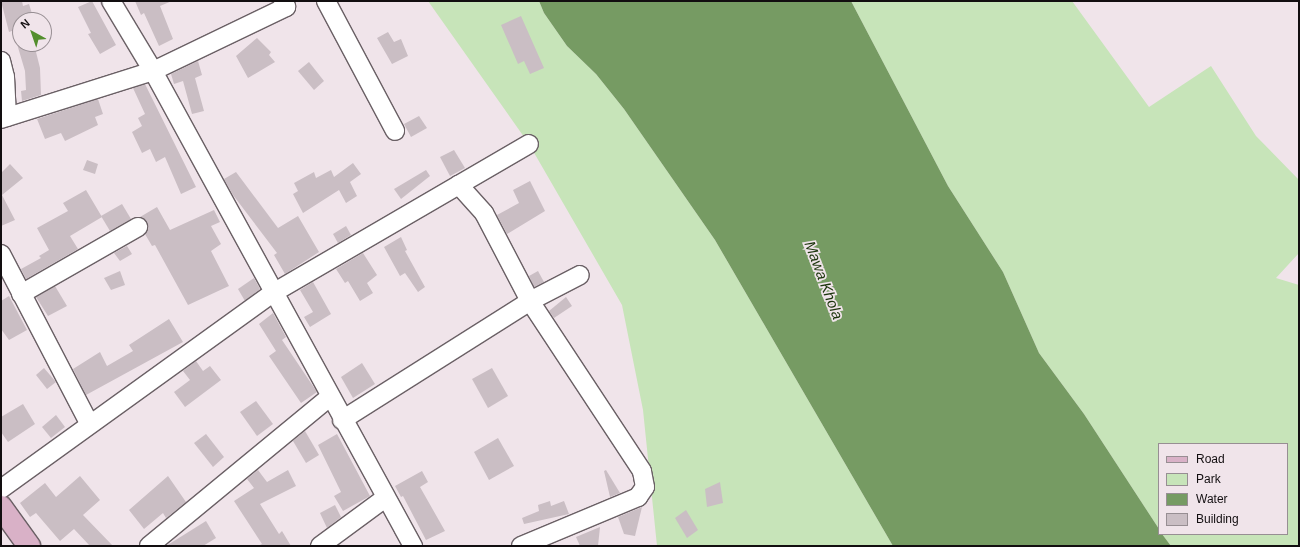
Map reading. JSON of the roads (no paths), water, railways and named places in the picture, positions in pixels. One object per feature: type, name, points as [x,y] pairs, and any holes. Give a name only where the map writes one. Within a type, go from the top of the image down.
[{"type":"main road","points":[[1,507],[29,546]]},
{"type":"street","points":[[111,1],[153,71],[342,420],[413,546]]},
{"type":"street","points":[[326,1],[395,131]]},
{"type":"street","points":[[1,61],[5,77],[4,118],[153,71],[290,3]]},
{"type":"street","points":[[1,489],[89,423],[273,293],[529,144]]},
{"type":"street","points":[[459,185],[484,213],[530,301],[642,471],[645,487],[638,497],[521,546]]},
{"type":"street","points":[[21,294],[138,227]]},
{"type":"street","points":[[1,254],[89,423]]},
{"type":"street","points":[[342,420],[530,301],[580,275]]},
{"type":"street","points":[[149,546],[330,397]]},
{"type":"street","points":[[320,546],[385,498]]},
{"type":"water","name":"Mawa Khola","points":[[539,1],[851,1],[948,186],[1003,272],[1039,353],[1084,414],[1158,527],[1158,535],[1163,535],[1171,546],[893,546],[715,240],[624,109],[596,74],[567,46],[544,13]]}]
